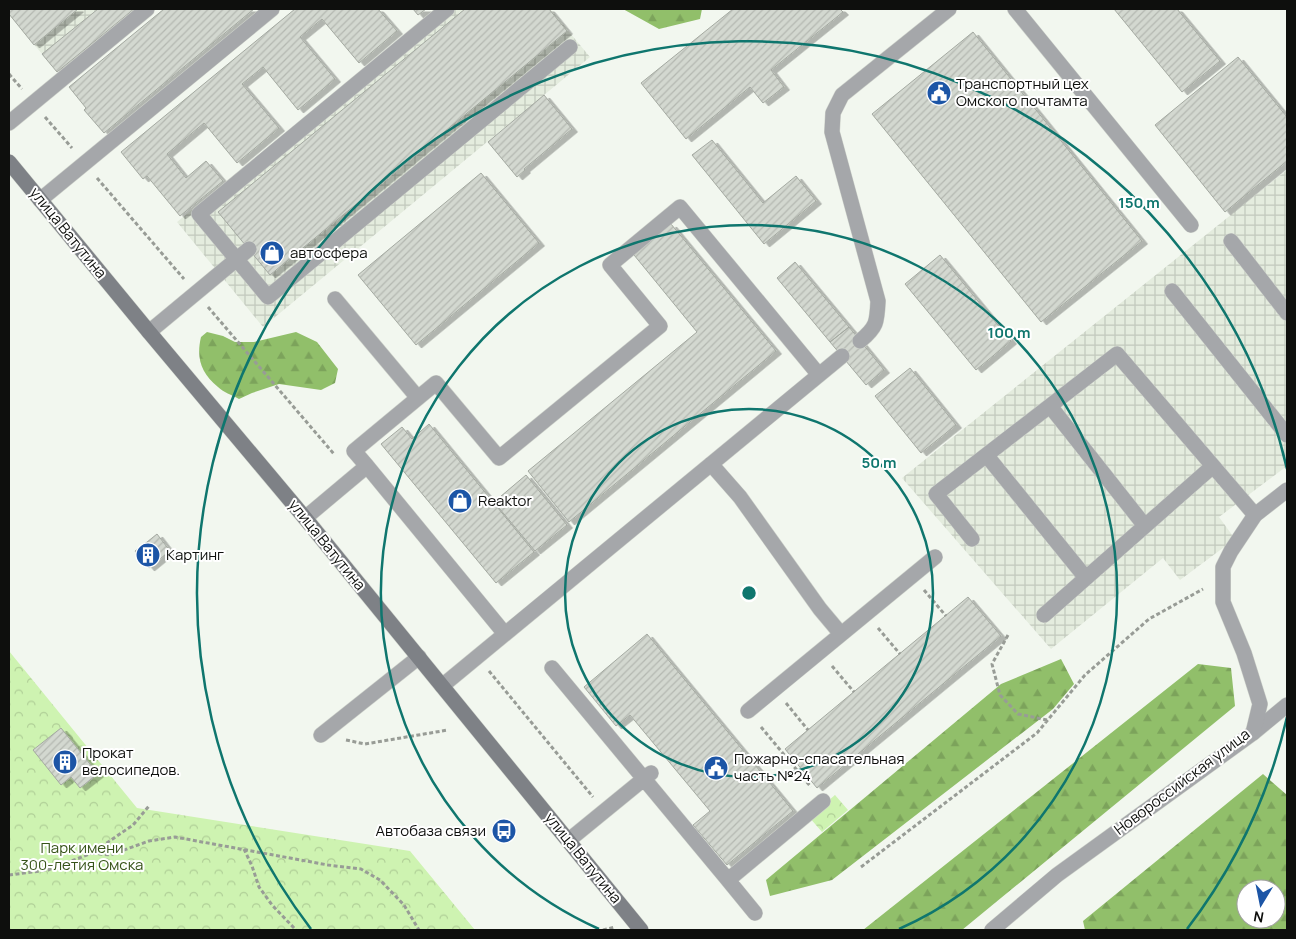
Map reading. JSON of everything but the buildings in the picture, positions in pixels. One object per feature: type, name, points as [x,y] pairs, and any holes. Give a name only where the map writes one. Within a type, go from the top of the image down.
[{"type":"main road","name":"улица Ватутина","points":[[9,162],[419,657],[641,930]]},
{"type":"street","points":[[9,123],[147,9]]},
{"type":"street","points":[[40,200],[272,9]]},
{"type":"street","points":[[447,9],[199,214],[268,297],[570,47]]},
{"type":"street","points":[[860,341],[871,332],[877,319],[878,301],[832,132],[832,113],[842,95],[949,9]]},
{"type":"street","points":[[1015,9],[1191,226]]},
{"type":"street","points":[[506,634],[354,451],[436,383],[499,458],[660,326],[610,265],[680,207],[819,375]]},
{"type":"street","points":[[1231,241],[1287,313]]},
{"type":"street","points":[[149,332],[249,249]]},
{"type":"street","points":[[1172,292],[1287,435]]},
{"type":"street","points":[[335,299],[418,398]]},
{"type":"street","points":[[972,540],[936,494],[1117,354],[1255,515]]},
{"type":"street","points":[[442,686],[842,356]]},
{"type":"street","points":[[1050,406],[1145,526]]},
{"type":"street","points":[[986,456],[1086,578]]},
{"type":"street","points":[[711,464],[740,497],[841,634]]},
{"type":"street","points":[[304,518],[367,466]]},
{"type":"street","points":[[1044,615],[1213,466]]},
{"type":"street","name":"Новороссийская улица","points":[[992,930],[1057,875],[1252,733],[1260,704],[1244,653],[1223,602],[1223,567],[1231,551],[1255,515],[1287,490]]},
{"type":"street","points":[[748,711],[935,556]]},
{"type":"street","points":[[321,736],[419,657]]},
{"type":"street","points":[[552,668],[648,775],[755,913]]},
{"type":"street","points":[[1252,733],[1287,705]]},
{"type":"street","points":[[569,840],[648,775]]},
{"type":"street","points":[[728,880],[823,801]]},
{"type":"path","points":[[9,74],[354,477]]},
{"type":"path","points":[[912,575],[946,616]]},
{"type":"path","points":[[861,867],[1037,733],[1085,675],[1149,619],[1223,578]]},
{"type":"path","points":[[876,625],[900,654]]},
{"type":"path","points":[[1008,636],[992,664],[1000,695],[1018,714],[1048,720]]},
{"type":"path","points":[[477,657],[604,811]]},
{"type":"path","points":[[830,664],[854,692]]},
{"type":"path","points":[[784,701],[808,730]]},
{"type":"path","points":[[748,711],[823,801]]},
{"type":"path","points":[[321,736],[365,744],[448,730]]},
{"type":"path","points":[[9,875],[48,870],[92,853],[133,825],[150,806]]},
{"type":"path","points":[[92,853],[110,855],[149,841],[175,837],[328,865],[361,869],[380,880],[386,886],[404,905],[419,930]]},
{"type":"path","points":[[244,849],[259,887],[272,905],[296,930]]},
{"type":"shaded area","points":[[9,9],[98,9],[42,54],[9,14]]},
{"type":"shaded area","points":[[436,9],[550,9],[590,57],[263,327],[177,222]]},
{"type":"shaded area","points":[[1287,170],[1287,466],[1219,517],[1235,539],[1180,580],[1163,558],[1051,649],[902,478]]},
{"type":"green space","points":[[623,9],[702,9],[700,19],[659,29]]},
{"type":"green space","points":[[207,332],[223,336],[235,342],[254,342],[296,332],[317,342],[338,369],[335,383],[321,390],[279,384],[239,399],[220,389],[212,382],[201,365],[199,352],[201,337]]},
{"type":"green space","name":"Парк имени 300-летия Омска","points":[[9,651],[137,808],[410,851],[475,930],[9,930]]},
{"type":"green space","points":[[1061,659],[1074,684],[1053,709],[832,880],[770,896],[766,880],[1001,684]]},
{"type":"green space","points":[[1198,664],[1231,668],[1235,706],[962,930],[863,930]]},
{"type":"green space","points":[[1263,774],[1287,795],[1287,930],[1085,930],[1083,921]]},
{"type":"green space","points":[[835,795],[848,810],[822,832],[809,817]]},
{"type":"place","name":"Транспортный цех Омского почтамта","points":[[939,93]]},
{"type":"place","name":"автосфера","points":[[272,253]]},
{"type":"place","name":"Reaktor","points":[[460,501]]},
{"type":"place","name":"Картинг","points":[[148,555]]},
{"type":"place","name":"Прокат велосипедов.","points":[[65,762]]},
{"type":"place","name":"Пожарно-спасательная часть №24","points":[[716,768]]},
{"type":"place","name":"Автобаза связи","points":[[504,831]]}]
